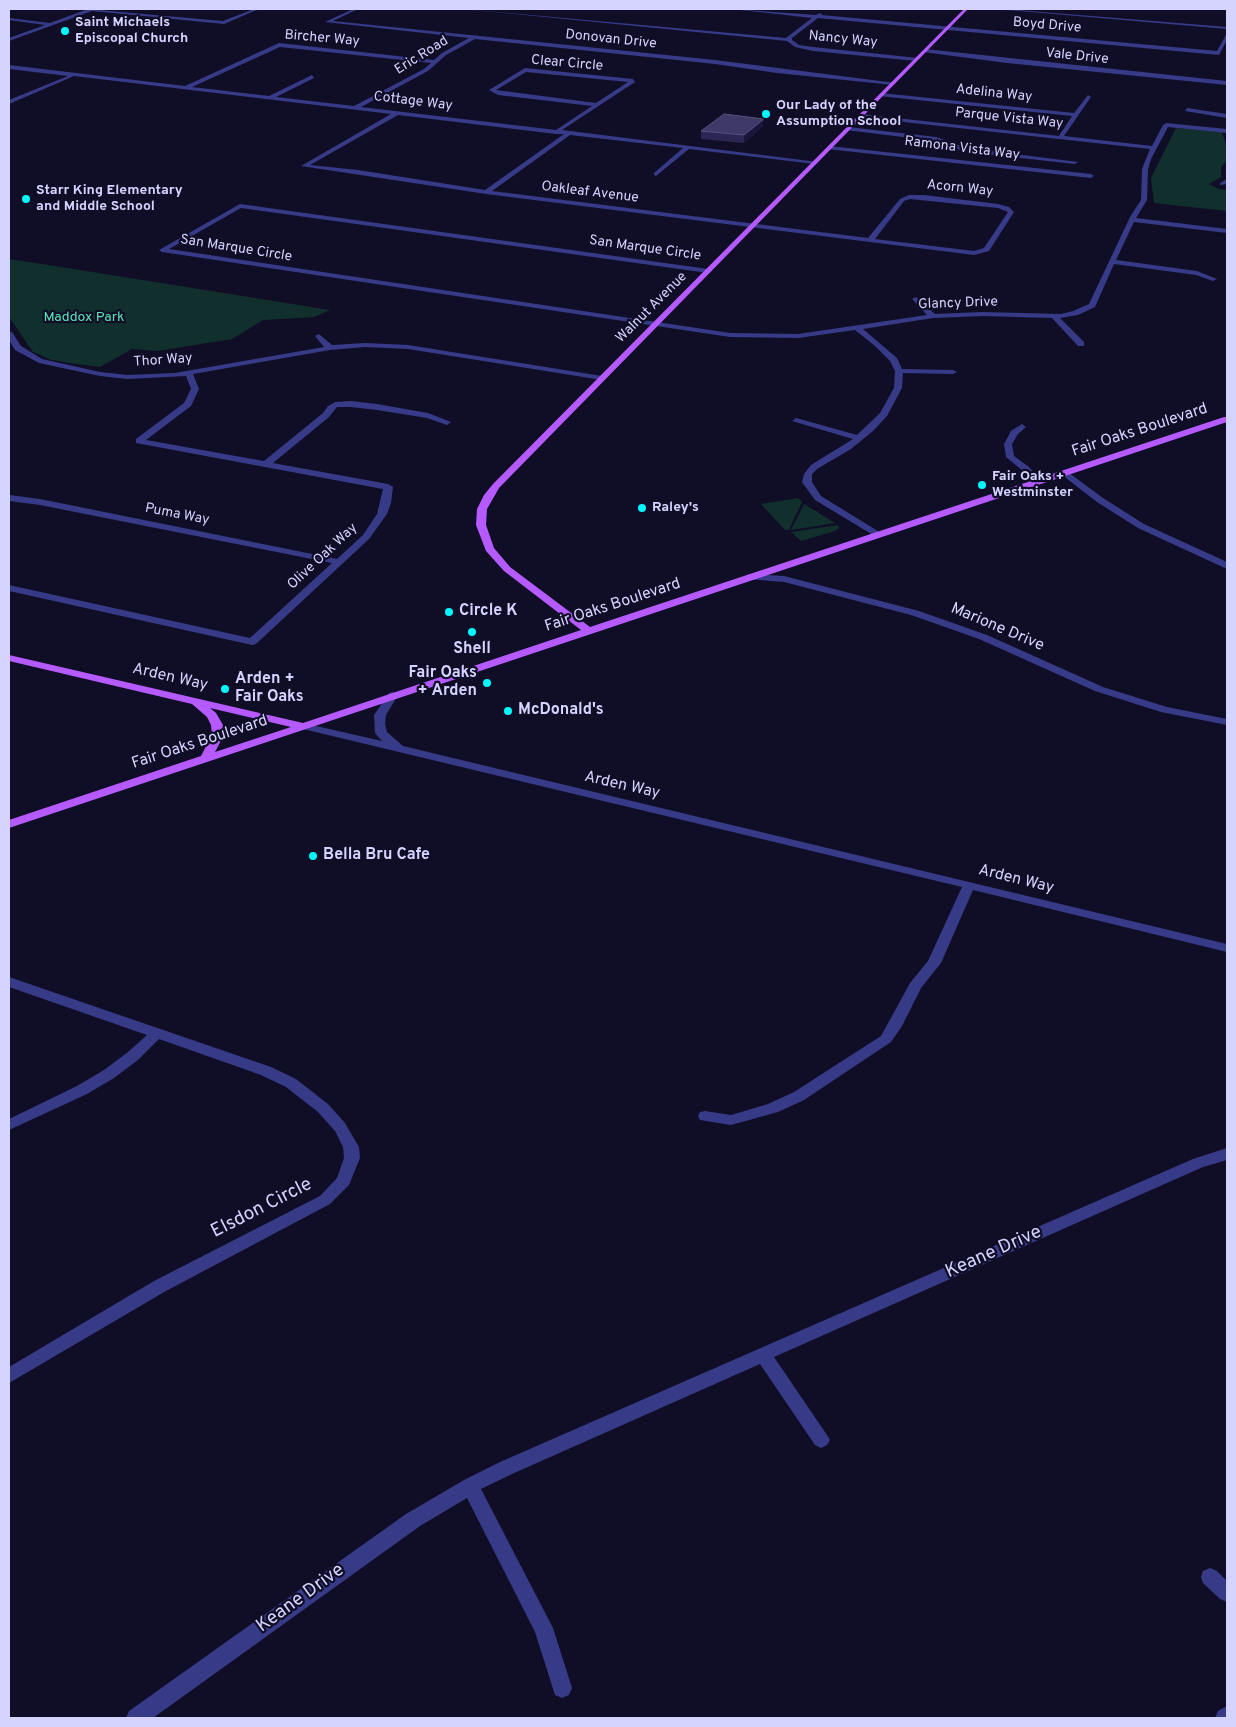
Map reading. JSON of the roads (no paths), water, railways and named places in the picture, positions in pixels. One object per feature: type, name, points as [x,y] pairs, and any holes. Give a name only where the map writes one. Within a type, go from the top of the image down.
[{"type":"main road","name":"Walnut Avenue","points":[[588,631],[517,577],[497,559],[484,539],[481,519],[482,509],[496,486],[966,9]]},
{"type":"main road","name":"Fair Oaks Boulevard","points":[[9,824],[1227,419]]},
{"type":"main road","name":"Arden Way","points":[[9,658],[303,726]]},
{"type":"main road","points":[[193,700],[212,715],[217,725],[218,735],[205,758]]},
{"type":"street","points":[[9,40],[91,9],[224,23],[257,9]]},
{"type":"street","points":[[338,9],[354,10]]},
{"type":"street","points":[[466,9],[788,40]]},
{"type":"street","name":"Boyd Drive","points":[[734,9],[1219,53],[1227,35]]},
{"type":"street","name":"Nancy Way","points":[[826,9],[789,37],[788,40],[794,45],[808,48],[916,59]]},
{"type":"street","points":[[1007,9],[1227,28]]},
{"type":"street","name":"Donovan Drive","points":[[354,10],[326,22],[893,83]]},
{"type":"street","points":[[9,20],[51,24]]},
{"type":"street","name":"Eric Road","points":[[355,108],[426,70],[444,54],[475,37]]},
{"type":"street","name":"Bircher Way","points":[[185,88],[279,45],[436,62]]},
{"type":"street","name":"Vale Drive","points":[[925,51],[968,54],[1007,61],[1227,83]]},
{"type":"street","name":"Cottage Way","points":[[9,67],[815,162]]},
{"type":"street","name":"Clear Circle","points":[[525,70],[633,81],[598,104],[498,94],[492,90],[525,70]]},
{"type":"street","points":[[11,100],[73,75]]},
{"type":"street","points":[[269,98],[312,77]]},
{"type":"street","name":"Adelina Way","points":[[881,95],[1076,115]]},
{"type":"street","points":[[1060,138],[1088,97]]},
{"type":"street","points":[[556,132],[598,104]]},
{"type":"street","points":[[1187,110],[1227,116]]},
{"type":"street","name":"Oakleaf Avenue","points":[[397,113],[304,166],[358,172],[486,192],[752,226],[979,252]]},
{"type":"street","name":"Parque Vista Way","points":[[860,116],[1154,148]]},
{"type":"street","points":[[963,127],[970,119]]},
{"type":"street","name":"Glancy Drive","points":[[654,325],[754,337],[798,336],[934,316],[983,314],[1054,316],[1075,313],[1092,305],[1132,220],[1144,200],[1145,169],[1166,125],[1227,131]]},
{"type":"street","points":[[848,129],[936,139],[966,150],[1075,162]]},
{"type":"street","points":[[486,192],[569,133]]},
{"type":"street","points":[[656,174],[688,147]]},
{"type":"street","name":"Ramona Vista Way","points":[[829,148],[1091,176]]},
{"type":"street","name":"Acorn Way","points":[[870,240],[902,200],[909,197],[924,197],[998,206],[1010,210],[1011,212],[987,250],[979,252]]},
{"type":"street","name":"San Marque Circle","points":[[654,325],[162,250],[240,206],[708,271]]},
{"type":"street","points":[[1132,220],[1227,231]]},
{"type":"street","points":[[1113,262],[1197,273],[1213,279]]},
{"type":"street","points":[[916,299],[934,316]]},
{"type":"street","points":[[1054,316],[1081,344]]},
{"type":"street","points":[[856,327],[889,353],[899,371],[898,388],[884,414],[848,447],[814,466],[808,474],[807,482],[818,498],[878,535]]},
{"type":"street","name":"Thor Way","points":[[9,334],[18,348],[24,353],[52,365],[128,377],[189,373],[330,348],[365,345],[400,346],[602,378]]},
{"type":"street","points":[[319,336],[330,348]]},
{"type":"street","points":[[899,371],[953,372]]},
{"type":"street","name":"Olive Oak Way","points":[[9,588],[252,642],[375,525],[386,502],[388,487],[139,441],[188,404],[195,388],[189,373]]},
{"type":"street","points":[[266,464],[326,415],[330,408],[335,405],[351,404],[377,407],[428,416],[447,422]]},
{"type":"street","points":[[796,421],[859,438]]},
{"type":"street","points":[[1022,427],[1012,436],[1008,448],[1010,457],[1026,469],[1037,482]]},
{"type":"street","points":[[1065,473],[1100,500],[1134,522],[1227,566]]},
{"type":"street","name":"Puma Way","points":[[9,498],[40,502],[338,562]]},
{"type":"street","name":"Marione Drive","points":[[750,577],[784,579],[914,613],[983,637],[1099,689],[1165,710],[1227,722]]},
{"type":"street","points":[[393,696],[380,715],[379,724],[381,732],[388,740],[403,750]]},
{"type":"street","name":"Arden Way","points":[[303,726],[1227,948]]},
{"type":"street","points":[[704,1116],[731,1120],[773,1108],[798,1096],[886,1039],[896,1026],[914,986],[934,963],[969,885]]},
{"type":"street","name":"Elsdon Circle","points":[[9,982],[266,1071],[303,1091],[323,1108],[347,1137],[351,1147],[352,1158],[350,1169],[336,1191],[325,1200],[160,1286],[9,1376]]},
{"type":"street","points":[[9,1125],[82,1090],[109,1074],[133,1056],[157,1033]]},
{"type":"street","name":"Keane Drive","points":[[136,1718],[413,1520],[470,1486],[506,1468],[1198,1163],[1227,1154]]},
{"type":"street","points":[[763,1355],[821,1440]]},
{"type":"street","points":[[470,1486],[543,1628],[562,1688]]},
{"type":"street","points":[[1210,1577],[1227,1593]]},
{"type":"place","name":"Saint Michaels Episcopal Church","points":[[65,31]]},
{"type":"place","name":"Our Lady of the Assumption School","points":[[766,114]]},
{"type":"place","name":"Starr King Elementary and Middle School","points":[[26,199]]},
{"type":"place","name":"Fair Oaks + Westminster","points":[[982,485]]},
{"type":"place","name":"Raley's","points":[[642,508]]},
{"type":"place","name":"Circle K","points":[[449,612]]},
{"type":"place","name":"Shell","points":[[472,632]]},
{"type":"place","name":"Fair Oaks + Arden","points":[[487,683]]},
{"type":"place","name":"Arden + Fair Oaks","points":[[225,689]]},
{"type":"place","name":"McDonald's","points":[[508,711]]},
{"type":"place","name":"Bella Bru Cafe","points":[[313,856]]},
{"type":"park label","name":"Maddox Park","points":[[84,318]]}]
